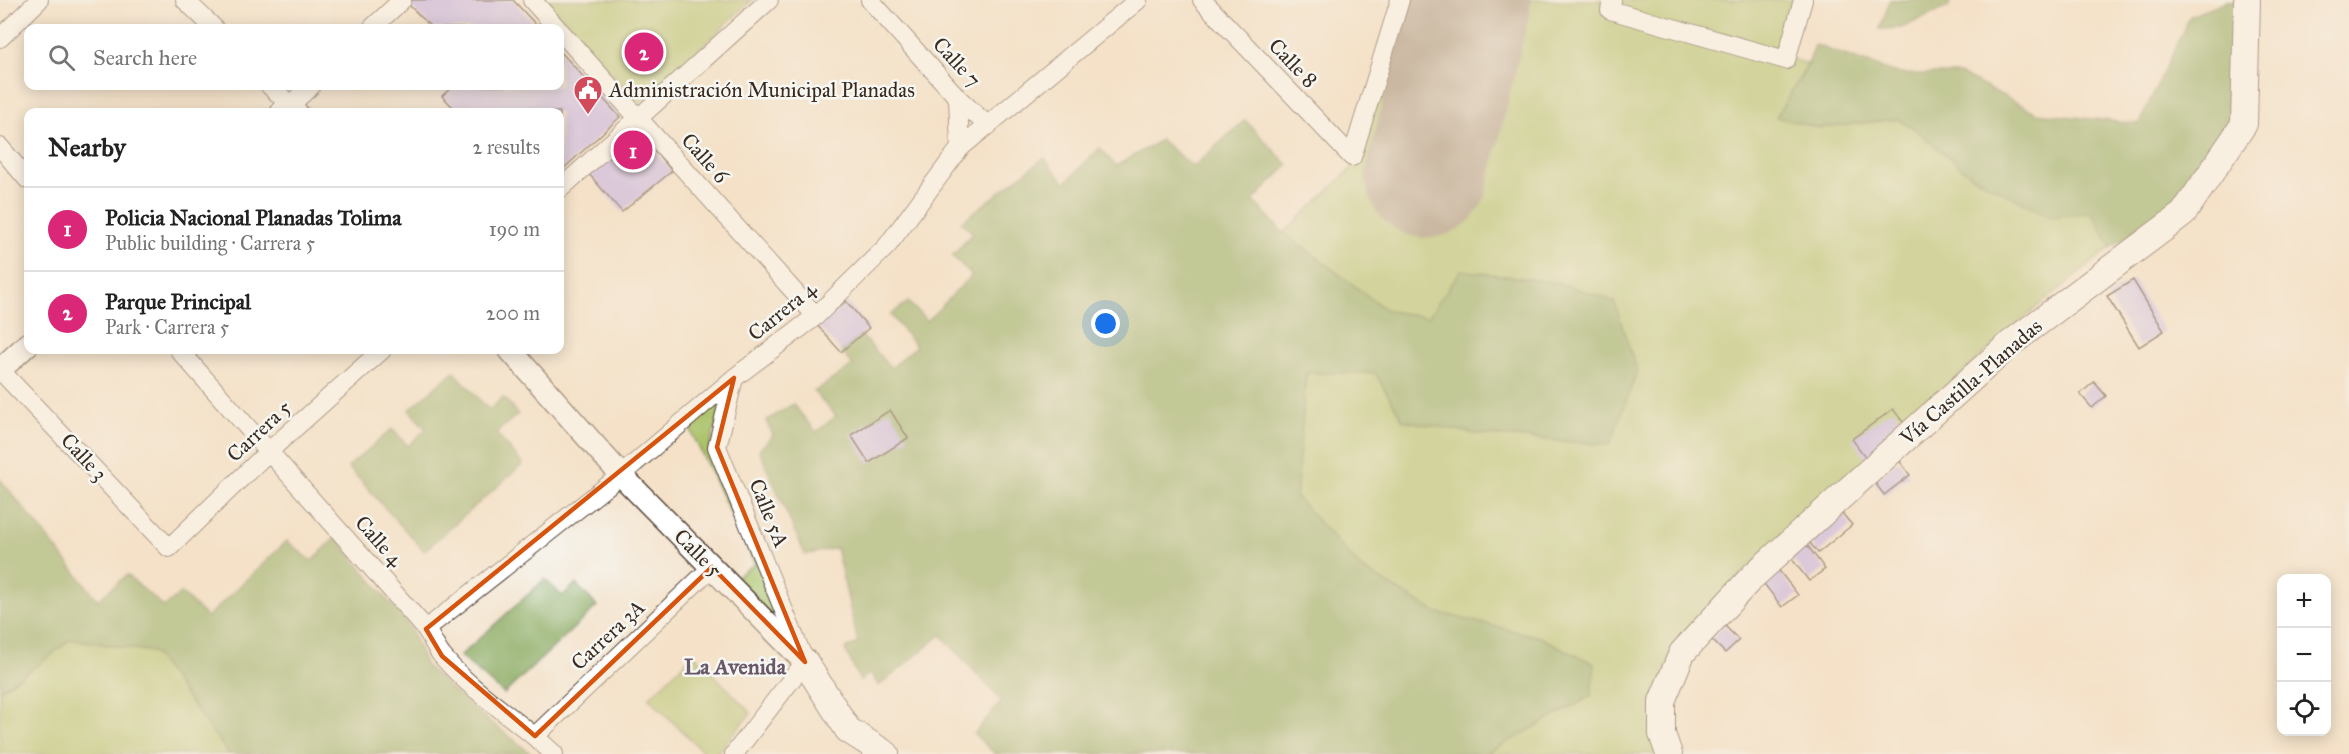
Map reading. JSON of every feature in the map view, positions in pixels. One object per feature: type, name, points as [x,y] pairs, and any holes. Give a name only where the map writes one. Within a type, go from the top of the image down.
[{"type":"main road","name":"Vía Castilla-Planadas","points":[[1669,754],[1662,734],[1662,701],[1682,653],[1752,577],[2011,344],[2183,214],[2244,124],[2247,0]]},
{"type":"main road","name":"Calle 5","points":[[806,662],[848,730],[886,754]]},
{"type":"street","points":[[0,38],[39,0]]},
{"type":"street","points":[[185,0],[210,24]]},
{"type":"street","points":[[376,24],[402,0]]},
{"type":"street","name":"Calle 6","points":[[532,0],[553,24]]},
{"type":"street","points":[[564,185],[769,0]]},
{"type":"street","name":"Calle 7","points":[[870,0],[958,98],[988,126]]},
{"type":"street","name":"Carrera 4","points":[[426,629],[621,475],[734,378],[816,316],[887,246],[960,148],[1138,0]]},
{"type":"street","name":"Calle 8","points":[[1202,0],[1352,157],[1400,0]]},
{"type":"street","points":[[1612,0],[1610,10],[1786,60],[1803,0]]},
{"type":"street","name":"Calle 6","points":[[564,37],[816,316]]},
{"type":"street","points":[[273,90],[287,108]]},
{"type":"street","points":[[291,108],[307,90]]},
{"type":"street","points":[[958,98],[960,148]]},
{"type":"street","points":[[0,147],[24,175]]},
{"type":"street","points":[[0,368],[24,347]]},
{"type":"street","name":"Calle 4","points":[[182,354],[426,629],[442,656],[478,690],[554,754]]},
{"type":"street","name":"Carrera 5","points":[[168,548],[269,451],[378,354]]},
{"type":"street","name":"Calle 5","points":[[514,354],[621,475],[806,662]]},
{"type":"street","name":"Calle 3","points":[[0,368],[168,548]]},
{"type":"street","name":"Calle 5A","points":[[734,378],[717,447],[806,662]]},
{"type":"street","name":"Carrera 3A","points":[[535,736],[712,567]]},
{"type":"street","points":[[734,754],[806,662]]},
{"type":"highlighted area","points":[[734,378],[717,447],[805,662],[712,567],[535,736],[442,656],[426,629]]},
{"type":"green space","points":[[544,0],[752,0],[640,104]]},
{"type":"green space","points":[[1406,0],[1797,0],[1789,58],[1808,64],[1776,117],[1819,128],[1898,119],[2092,212],[2111,247],[2013,327],[1748,568],[1674,642],[1658,698],[1658,754],[1486,754],[1591,696],[1539,637],[1435,612],[1362,569],[1296,497],[1306,372],[1376,372],[1403,420],[1477,434],[1609,445],[1637,371],[1614,302],[1559,283],[1428,318],[1388,311],[1284,233],[1353,167]]},
{"type":"green space","points":[[1890,0],[1951,0],[1948,7],[1901,28],[1880,29]]},
{"type":"green space","points":[[2226,1],[2243,2],[2237,120],[2174,209],[2111,247],[2092,212],[2051,217],[1972,176],[1913,128],[1898,119],[1819,128],[1776,117],[1807,67],[1815,45],[1900,74],[1960,74],[2037,113],[2139,124],[2190,16]]},
{"type":"green space","points":[[1245,120],[1288,165],[1253,201],[1284,233],[1388,311],[1428,317],[1461,270],[1559,283],[1614,301],[1637,371],[1610,445],[1477,434],[1403,420],[1375,373],[1306,373],[1296,497],[1362,569],[1435,612],[1539,637],[1595,664],[1591,696],[1486,754],[995,754],[974,734],[1002,701],[941,635],[879,686],[870,673],[860,681],[845,649],[858,643],[836,548],[805,555],[759,450],[773,435],[766,421],[793,404],[816,432],[836,416],[814,392],[853,365],[841,352],[861,335],[891,368],[916,346],[890,315],[908,302],[927,321],[972,275],[952,256],[973,233],[961,222],[1044,158],[1065,183],[1100,148],[1116,166],[1161,140],[1193,167]]},
{"type":"green space","points":[[454,371],[489,410],[503,397],[518,414],[496,433],[523,464],[424,551],[348,467],[392,429],[408,446],[426,429],[409,410]]},
{"type":"green space","points":[[725,392],[709,450],[791,640],[734,578],[755,564],[689,427]]},
{"type":"green space","points":[[0,479],[98,600],[127,575],[164,607],[181,593],[207,617],[287,541],[312,561],[336,537],[410,627],[426,666],[465,702],[532,754],[229,754],[153,652],[71,639],[41,663],[0,690]]},
{"type":"green space","points":[[545,579],[562,596],[576,584],[597,606],[504,694],[460,656]]},
{"type":"green space","points":[[71,639],[153,652],[229,754],[0,754],[0,690],[41,663]]},
{"type":"green space","points":[[694,654],[751,713],[716,754],[705,754],[649,698]]},
{"type":"building","points":[[412,0],[513,0],[535,24],[428,24],[408,4]]},
{"type":"building","name":"Administración Municipal Planadas","points":[[564,55],[620,117],[564,168],[564,108],[454,108],[442,96],[449,90],[564,90]]},
{"type":"building","points":[[636,129],[672,171],[622,212],[588,173]]},
{"type":"building","points":[[2133,280],[2164,331],[2139,347],[2107,296]]},
{"type":"building","points":[[846,301],[869,328],[841,352],[817,325]]},
{"type":"building","points":[[2094,382],[2106,396],[2092,408],[2080,394]]},
{"type":"building","points":[[1893,409],[1907,427],[1866,458],[1852,439]]},
{"type":"building","points":[[890,410],[908,438],[869,463],[851,435]]},
{"type":"building","points":[[1899,460],[1910,475],[1884,495],[1873,480]]},
{"type":"building","points":[[1841,512],[1852,525],[1818,553],[1807,539]]},
{"type":"building","points":[[1804,541],[1825,569],[1809,581],[1788,554]]},
{"type":"building","points":[[1777,568],[1798,595],[1782,607],[1761,580]]},
{"type":"building","points":[[1724,625],[1739,640],[1725,653],[1710,638]]},
{"type":"runway","points":[[1427,177],[1470,0]]},
{"type":"place","name":"Parque Principal","points":[[644,52]]},
{"type":"place","name":"Administración Municipal Planadas","points":[[588,116]]},
{"type":"place","name":"Policia Nacional Planadas Tolima","points":[[633,150]]},
{"type":"district","name":"La Avenida","points":[[735,666]]}]
